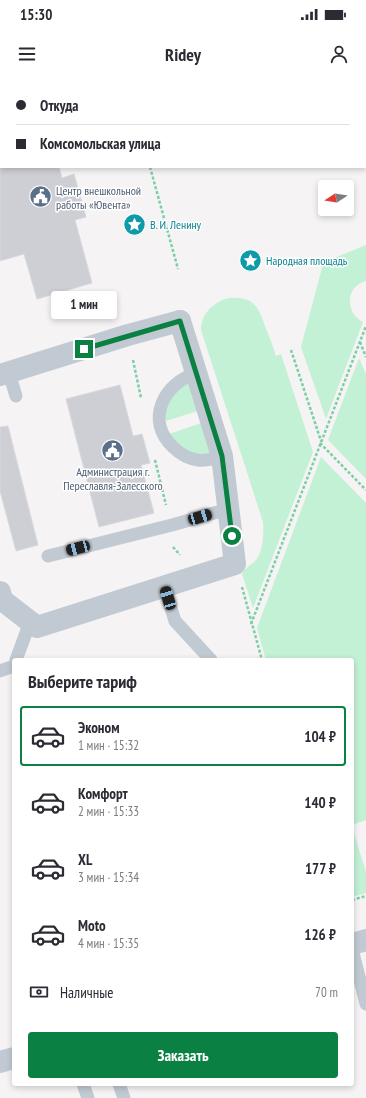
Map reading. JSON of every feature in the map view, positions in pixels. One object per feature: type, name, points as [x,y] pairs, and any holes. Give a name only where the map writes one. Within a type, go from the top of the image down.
[{"type":"street","points":[[0,592],[2,600],[36,627],[236,564],[222,456],[197,373],[183,316],[5,374]]},
{"type":"street","points":[[354,943],[366,940]]},
{"type":"street","points":[[0,1062],[12,1059]]},
{"type":"lane","points":[[197,373],[182,379],[166,394],[160,411],[162,431],[172,446],[186,456],[198,460],[206,460],[222,456]]},
{"type":"lane","points":[[5,374],[16,396]]},
{"type":"lane","points":[[48,556],[228,509]]},
{"type":"lane","points":[[164,586],[175,621],[208,658]]},
{"type":"lane","points":[[17,658],[30,622]]},
{"type":"lane","points":[[0,671],[12,667]]},
{"type":"lane","points":[[354,958],[366,1004]]},
{"type":"lane","points":[[84,1086],[88,1098]]},
{"type":"lane","points":[[120,1086],[124,1098]]},
{"type":"path","points":[[150,168],[178,269]]},
{"type":"path","points":[[252,624],[366,326]]},
{"type":"path","points":[[360,341],[366,357]]},
{"type":"path","points":[[291,350],[321,442],[366,490]]},
{"type":"path","points":[[157,528],[198,576]]},
{"type":"path","points":[[236,564],[261,658]]},
{"type":"path","points":[[354,899],[366,896]]},
{"type":"green space","points":[[366,245],[366,281],[354,288],[350,300],[353,312],[357,318],[363,322],[326,419],[301,347],[323,264]]},
{"type":"green space","points":[[229,298],[245,299],[250,301],[258,309],[276,356],[281,354],[313,452],[253,608],[242,574],[246,568],[256,560],[260,552],[262,547],[263,522],[201,330],[203,319],[209,310],[218,302]]},
{"type":"green space","points":[[359,358],[366,374],[366,479],[328,440]]},
{"type":"green space","points":[[188,379],[204,409],[166,421],[165,404]]},
{"type":"green space","points":[[207,421],[217,453],[189,454],[169,434]]},
{"type":"green space","points":[[321,457],[366,503],[366,820],[354,824],[354,658],[265,658],[257,628]]},
{"type":"green space","points":[[354,833],[366,872],[366,893],[354,896]]},
{"type":"building","name":"Центр внешкольной работы «Ювента»","points":[[0,168],[59,168],[62,178],[74,174],[86,217],[75,220],[92,283],[37,299],[24,254],[0,261]]},
{"type":"building","name":"Администрация г. Переславля-Залесского","points":[[120,385],[133,436],[142,434],[150,463],[141,465],[154,513],[99,527],[66,399]]},
{"type":"building","points":[[8,426],[38,545],[16,551],[0,491],[0,427]]},
{"type":"place","name":"Центр внешкольной работы «Ювента»","points":[[40,197]]},
{"type":"place","name":"В. И. Ленину","points":[[134,224]]},
{"type":"place","name":"Народная площадь","points":[[251,260]]},
{"type":"place","name":"Администрация г. Переславля-Залесского","points":[[113,450]]},
{"type":"route","points":[[84,349],[180,321],[222,456],[232,536]]}]
